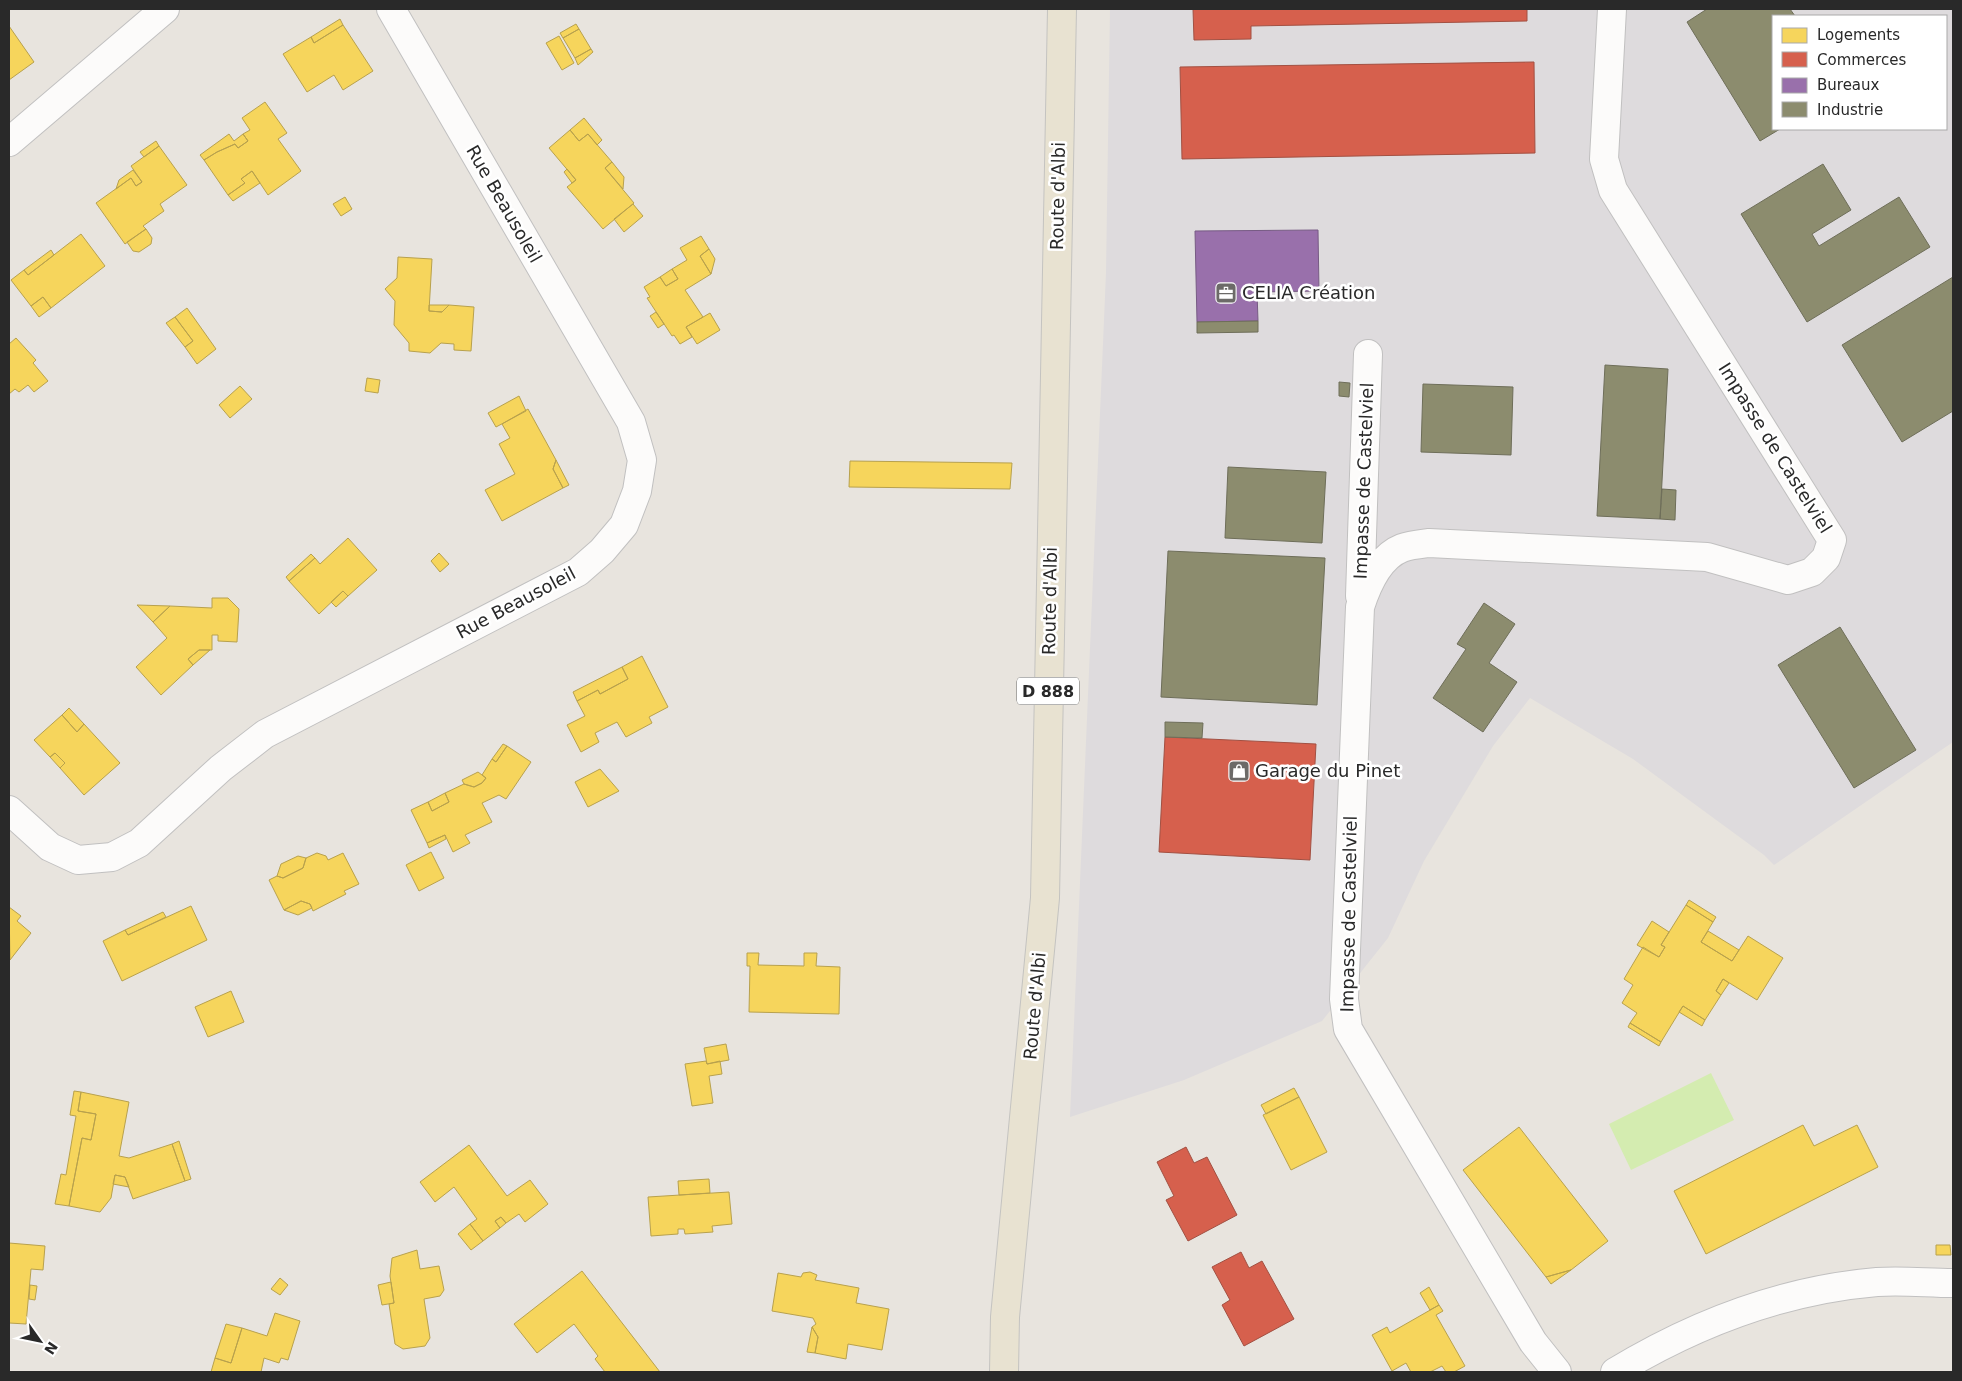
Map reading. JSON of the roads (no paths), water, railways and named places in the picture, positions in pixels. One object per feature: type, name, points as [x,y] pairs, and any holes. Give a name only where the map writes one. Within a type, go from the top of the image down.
[{"type":"main road","name":"Route d'Albi","points":[[1004,1372],[1005,1317],[1045,898],[1062,9]]},
{"type":"street","points":[[9,142],[165,9]]},
{"type":"street","name":"Rue Beausoleil","points":[[9,810],[50,848],[78,860],[112,857],[139,844],[220,768],[265,734],[578,572],[602,551],[624,525],[637,491],[642,460],[631,422],[391,9]]},
{"type":"street","name":"Impasse de Castelviel","points":[[1360,607],[1369,582],[1383,562],[1402,548],[1429,543],[1707,557],[1788,580],[1812,572],[1826,558],[1832,540],[1613,190],[1604,159],[1612,9]]},
{"type":"street","name":"Impasse de Castelviel","points":[[1368,354],[1344,999],[1348,1030],[1534,1342],[1557,1372]]},
{"type":"street","points":[[1615,1372],[1690,1333],[1748,1308],[1806,1291],[1878,1282],[1953,1283]]},
{"type":"place","name":"CELIA Création","points":[[1226,293]]},
{"type":"place","name":"Garage du Pinet","points":[[1239,771]]}]
